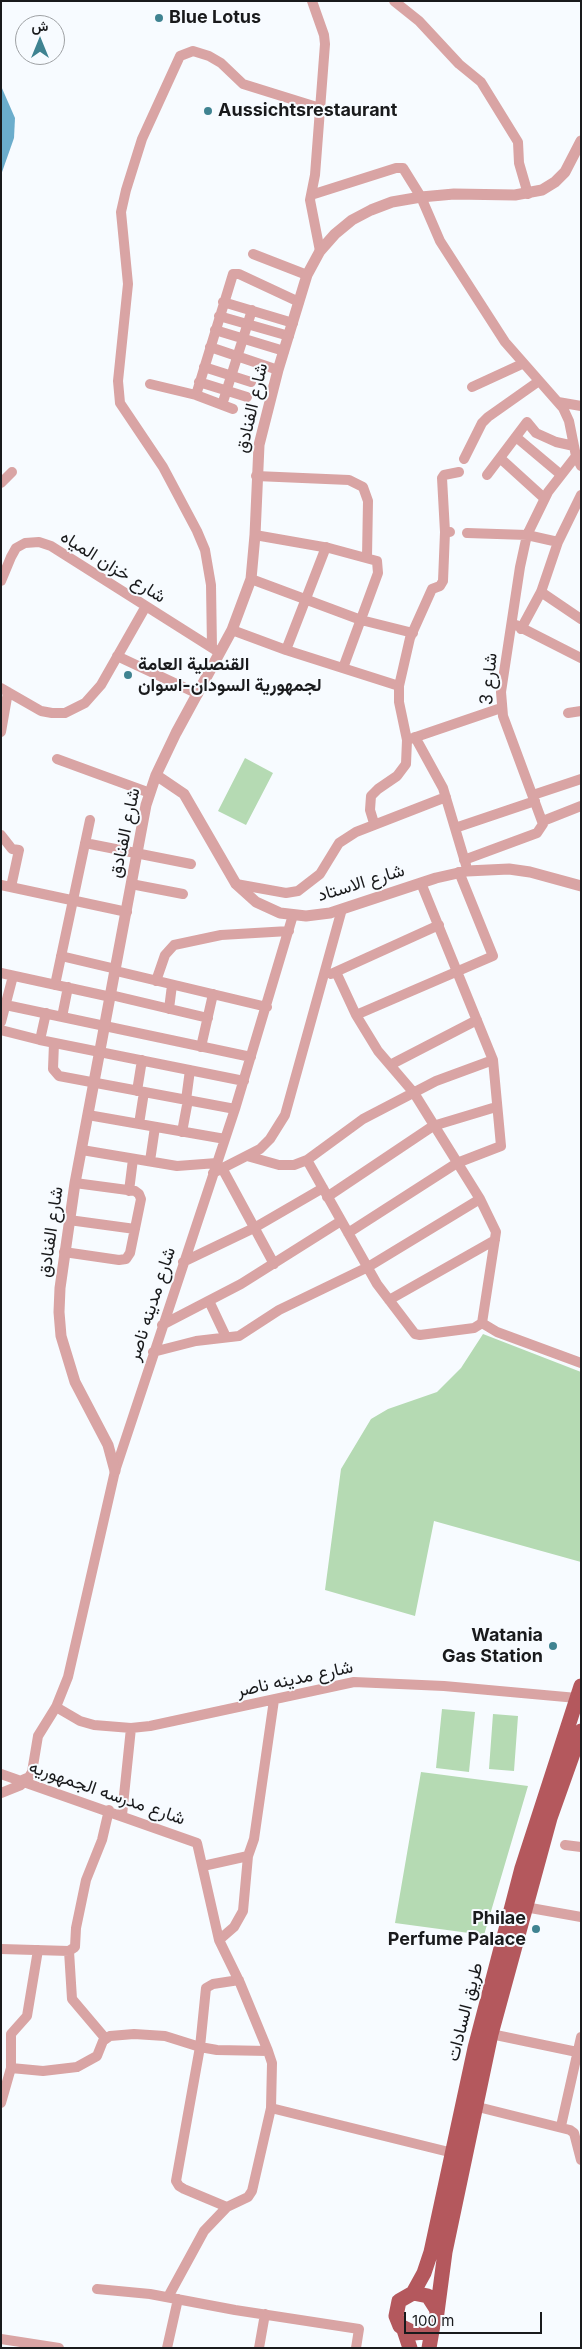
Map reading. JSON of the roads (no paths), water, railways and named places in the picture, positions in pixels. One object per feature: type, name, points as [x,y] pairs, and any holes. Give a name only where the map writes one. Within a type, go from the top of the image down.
[{"type":"main road","name":"طريق السادات","points":[[413,2292],[428,2263],[475,2048],[522,1868],[579,1692]]},
{"type":"main road","name":"طريق السادات","points":[[437,2310],[445,2252],[474,2106],[491,2034],[550,1818],[581,1731]]},
{"type":"main road","points":[[410,2348],[404,2330],[397,2321],[396,2311],[403,2297],[413,2292],[428,2296],[437,2310],[429,2348]]},
{"type":"main road","points":[[404,2330],[420,2333],[433,2325]]},
{"type":"street","points":[[312,1],[325,44],[315,175],[311,195],[311,208],[320,251]]},
{"type":"street","points":[[394,1],[419,21],[459,64],[481,82],[518,142],[519,163],[528,194]]},
{"type":"street","points":[[216,651],[211,585],[205,550],[197,531],[179,501],[163,468],[120,404],[118,381],[128,284],[121,212],[142,139],[180,56],[193,51],[209,56],[221,63],[243,84],[320,108]]},
{"type":"street","name":"شارع الفنادق","points":[[115,1471],[108,1444],[76,1382],[63,1344],[59,1312],[64,1252],[69,1220],[127,912],[136,854],[150,793],[156,775],[176,733],[198,694],[216,651],[232,630],[251,579],[256,535],[256,476],[261,436],[278,370],[307,275],[320,251],[335,234],[352,220],[372,210],[392,202],[421,197],[454,194],[528,194],[542,190],[555,182],[565,172],[581,141]]},
{"type":"street","points":[[311,195],[403,168],[421,197],[440,241],[505,342],[522,364],[558,402],[567,416],[575,451],[581,466]]},
{"type":"street","points":[[253,254],[307,275]]},
{"type":"street","points":[[196,395],[223,302],[231,278],[235,273],[299,302]]},
{"type":"street","points":[[223,302],[293,323]]},
{"type":"street","points":[[222,405],[252,310]]},
{"type":"street","points":[[219,316],[289,336]]},
{"type":"street","points":[[215,330],[284,351]]},
{"type":"street","points":[[210,348],[278,370]]},
{"type":"street","points":[[472,387],[522,364]]},
{"type":"street","points":[[204,367],[251,382]]},
{"type":"street","points":[[464,459],[482,423],[488,416],[539,381]]},
{"type":"street","points":[[199,382],[247,397]]},
{"type":"street","points":[[150,384],[196,395],[233,409]]},
{"type":"street","points":[[558,402],[581,406]]},
{"type":"street","points":[[487,475],[527,422],[536,433],[575,451]]},
{"type":"street","points":[[516,436],[560,474]]},
{"type":"street","name":"شارع 3","points":[[543,821],[501,708],[501,692],[511,621],[527,535],[544,498],[575,451]]},
{"type":"street","points":[[500,458],[544,498]]},
{"type":"street","points":[[1,483],[12,472]]},
{"type":"street","points":[[356,1014],[493,956],[464,868],[446,796],[438,776],[411,738],[399,702],[399,686],[408,646],[432,589],[440,586],[443,581],[448,532],[442,478],[444,475],[459,472]]},
{"type":"street","points":[[256,476],[348,480],[363,487],[368,501],[367,557]]},
{"type":"street","points":[[521,629],[541,592],[558,542],[581,495]]},
{"type":"street","points":[[468,533],[527,535],[558,542]]},
{"type":"street","points":[[256,535],[326,547],[377,561],[379,566],[343,668]]},
{"type":"street","name":"شارع خزان المياه","points":[[1,582],[16,548],[25,543],[39,542],[51,546],[216,651]]},
{"type":"street","points":[[286,650],[326,547]]},
{"type":"street","points":[[251,579],[361,620],[414,633]]},
{"type":"street","points":[[541,592],[581,618]]},
{"type":"street","points":[[1,732],[5,690],[41,711],[52,714],[65,713],[85,702],[101,685],[146,606]]},
{"type":"street","points":[[511,621],[521,629],[581,658]]},
{"type":"street","points":[[232,630],[286,650],[399,686]]},
{"type":"street","points":[[117,656],[198,694]]},
{"type":"street","points":[[411,738],[501,708]]},
{"type":"street","points":[[568,713],[581,710]]},
{"type":"street","points":[[374,823],[370,810],[371,796],[402,770],[406,764],[411,738]]},
{"type":"street","points":[[57,759],[150,793]]},
{"type":"street","name":"شارع الاستاد","points":[[156,775],[184,794],[236,884],[256,902],[268,908],[293,915],[318,916],[464,868],[509,869],[530,872],[581,886]]},
{"type":"street","points":[[455,828],[581,779]]},
{"type":"street","points":[[236,884],[286,893],[298,891],[320,874],[339,843],[374,823],[446,796]]},
{"type":"street","points":[[464,868],[537,833],[542,828],[543,821],[581,806]]},
{"type":"street","points":[[55,984],[90,820]]},
{"type":"street","points":[[1,835],[12,848],[19,850],[6,886],[127,912]]},
{"type":"street","points":[[85,843],[191,864]]},
{"type":"street","points":[[348,1233],[457,1162],[501,1146],[492,1060],[421,883]]},
{"type":"street","points":[[131,884],[184,894]]},
{"type":"street","points":[[82,1150],[150,1162],[217,1168],[248,1156],[270,1139],[285,1115],[342,909]]},
{"type":"street","name":"شارع مدينه ناصر","points":[[22,1780],[29,1778],[32,1772],[38,1736],[56,1707],[68,1678],[115,1471],[183,1262],[217,1168],[267,1007],[293,915]]},
{"type":"street","points":[[323,977],[438,925]]},
{"type":"street","points":[[156,981],[165,955],[174,945],[221,935],[289,931]]},
{"type":"street","points":[[61,956],[267,1007]]},
{"type":"street","points":[[1,972],[208,1018]]},
{"type":"street","points":[[307,1160],[368,1267],[389,1300],[415,1334],[420,1335],[474,1328],[482,1323],[496,1232],[480,1199],[414,1093],[390,1065],[356,1014],[336,972]]},
{"type":"street","points":[[1,1022],[3,1004],[13,976]]},
{"type":"street","points":[[169,1009],[172,984]]},
{"type":"street","points":[[62,1017],[68,987]]},
{"type":"street","points":[[201,1046],[213,994]]},
{"type":"street","points":[[3,1004],[251,1057]]},
{"type":"street","points":[[40,1040],[46,1013]]},
{"type":"street","points":[[390,1065],[477,1020]]},
{"type":"street","points":[[1,1030],[54,1043],[244,1080]]},
{"type":"street","points":[[54,1043],[53,1069],[56,1075],[235,1109]]},
{"type":"street","points":[[139,1124],[142,1060]]},
{"type":"street","points":[[248,1156],[279,1165],[294,1165],[307,1160],[363,1119],[436,1082],[492,1060]]},
{"type":"street","points":[[182,1132],[190,1070]]},
{"type":"street","points":[[183,1262],[325,1193],[433,1126],[496,1107]]},
{"type":"street","points":[[88,1116],[225,1139]]},
{"type":"street","points":[[150,1162],[154,1127]]},
{"type":"street","points":[[129,1191],[133,1159]]},
{"type":"street","points":[[217,1168],[274,1264]]},
{"type":"street","points":[[64,1252],[123,1260],[130,1253],[135,1229],[140,1197],[137,1192],[75,1183]]},
{"type":"street","points":[[153,1352],[196,1341],[239,1336],[279,1310],[368,1267],[480,1199]]},
{"type":"street","points":[[69,1220],[135,1229]]},
{"type":"street","points":[[162,1326],[274,1264],[341,1221]]},
{"type":"street","points":[[389,1300],[495,1240]]},
{"type":"street","points":[[209,1301],[226,1337]]},
{"type":"street","points":[[482,1323],[497,1332],[581,1363]]},
{"type":"street","name":"شارع مدينه ناصر","points":[[56,1707],[66,1714],[94,1725],[131,1728],[150,1726],[274,1700],[323,1687],[369,1681],[579,1692]]},
{"type":"street","points":[[219,1940],[234,1927],[243,1911],[248,1856],[254,1839],[274,1700]]},
{"type":"street","points":[[122,1815],[131,1728]]},
{"type":"street","name":"شارع مدرسه الجمهوريه","points":[[1,1774],[192,1839],[199,1847],[203,1866]]},
{"type":"street","points":[[1,1793],[21,1785],[22,1780]]},
{"type":"street","points":[[1,1949],[69,1951],[77,1943],[76,1928],[86,1880],[102,1840],[109,1810]]},
{"type":"street","points":[[565,1844],[581,1847]]},
{"type":"street","points":[[166,2348],[173,2298],[204,2231],[228,2207],[248,2197],[252,2191],[270,2108],[272,2063],[239,1980],[219,1940],[203,1866],[248,1856]]},
{"type":"street","points":[[525,1907],[581,1917]]},
{"type":"street","points":[[1,2103],[11,2068],[11,2034],[27,2016],[38,1950]]},
{"type":"street","points":[[69,1951],[72,1999],[105,2038]]},
{"type":"street","points":[[228,2207],[184,2189],[176,2181],[200,2047],[206,1988],[213,1984],[239,1980]]},
{"type":"street","points":[[105,2038],[134,2034],[165,2036],[200,2047],[217,2050],[268,2051]]},
{"type":"street","points":[[491,2034],[577,2052]]},
{"type":"street","points":[[561,2126],[576,2080],[577,2052],[581,2037]]},
{"type":"street","points":[[11,2068],[43,2071],[77,2067],[97,2056],[105,2038]]},
{"type":"street","points":[[474,2106],[561,2126],[574,2133],[581,2160]]},
{"type":"street","points":[[270,2108],[453,2153]]},
{"type":"street","points":[[97,2289],[173,2298],[359,2329],[356,2348]]},
{"type":"street","points":[[259,2348],[265,2314]]},
{"type":"street","points":[[1,2339],[59,2348]]},
{"type":"water","points":[[1,86],[15,118],[14,138],[1,175]]},
{"type":"place","name":"Blue Lotus","points":[[159,18]]},
{"type":"place","name":"Aussichtsrestaurant","points":[[208,111]]},
{"type":"place","name":"القنصلية العامة لجمهورية السودان-اسوان","points":[[128,675]]},
{"type":"place","name":"Watania Gas Station","points":[[553,1646]]},
{"type":"place","name":"Philae Perfume Palace","points":[[536,1929]]}]
